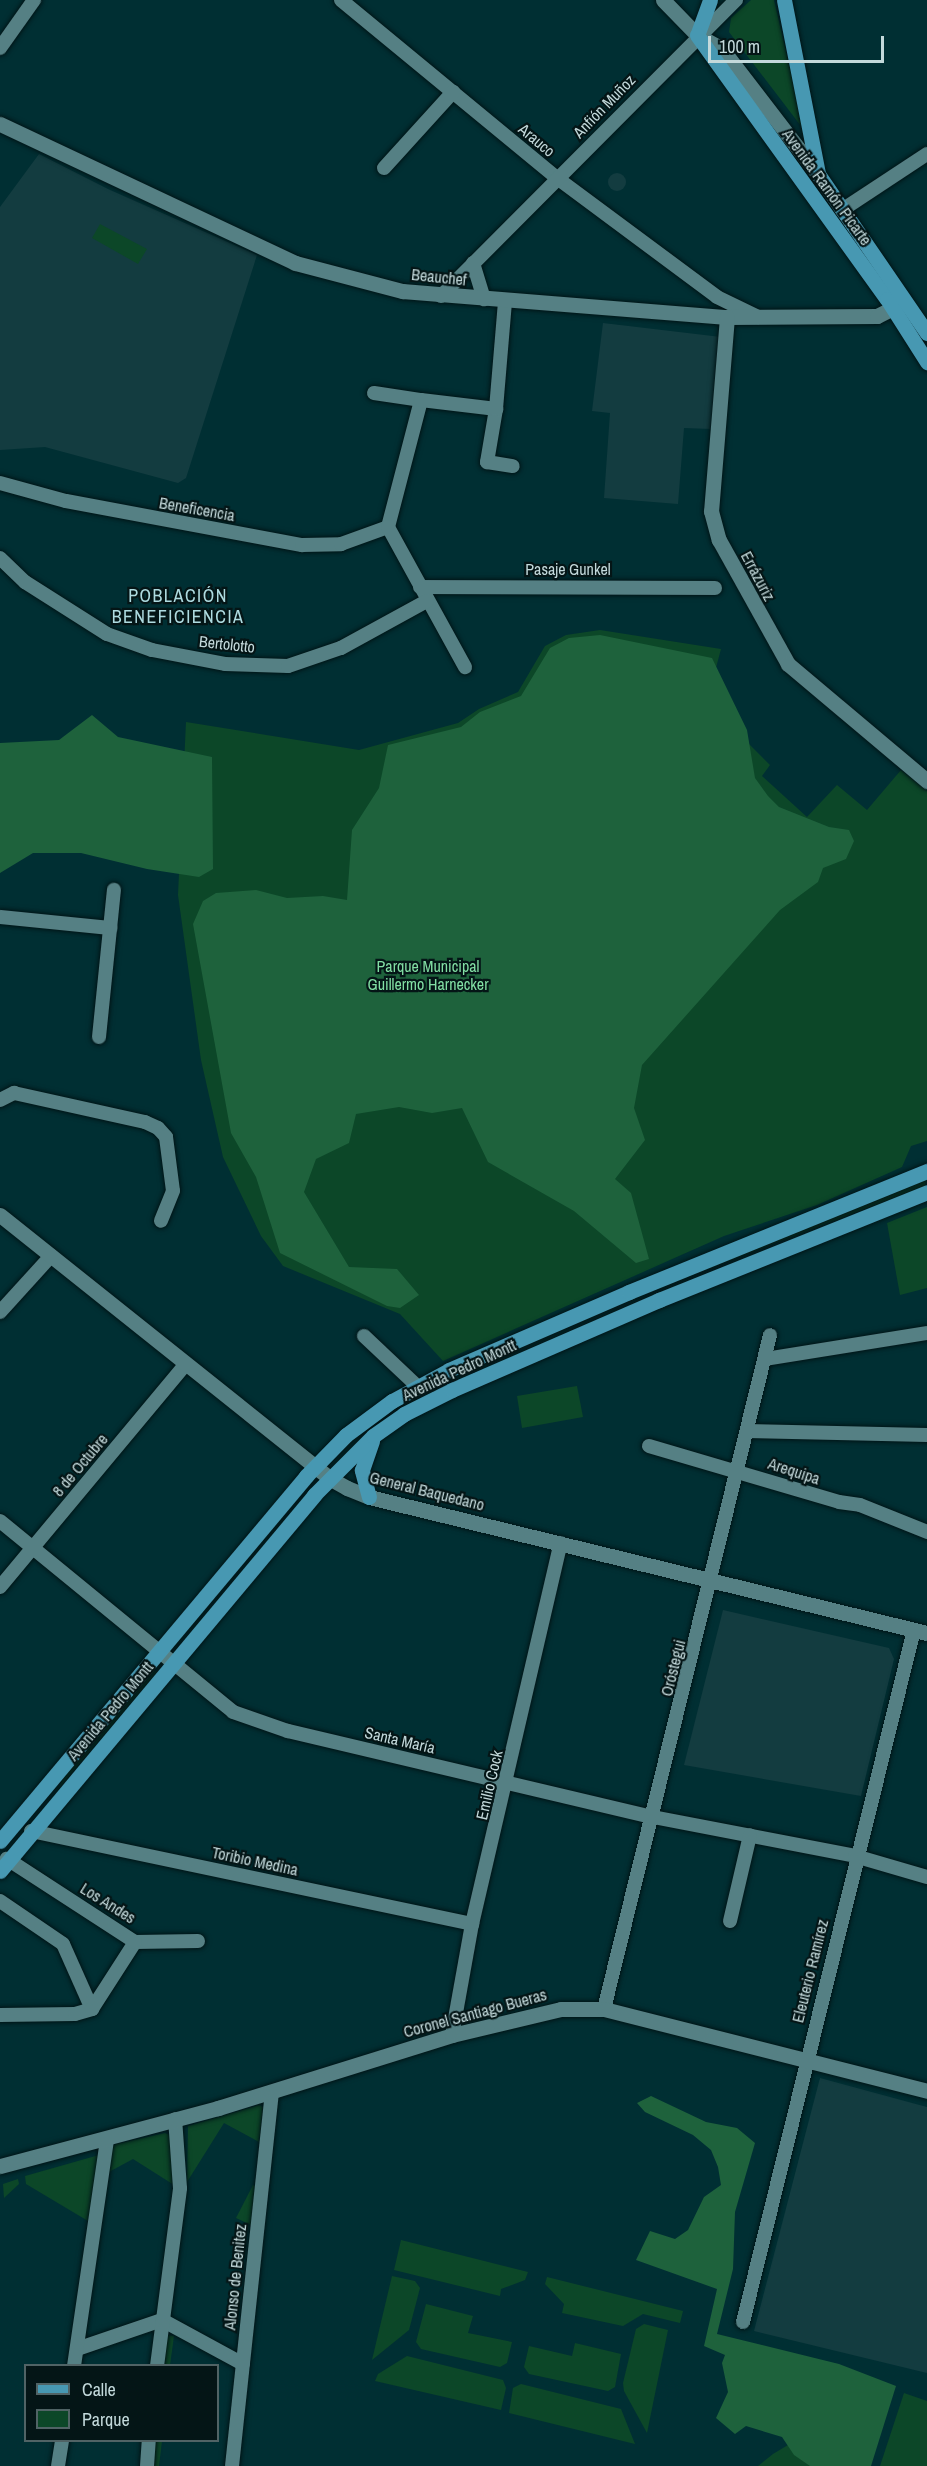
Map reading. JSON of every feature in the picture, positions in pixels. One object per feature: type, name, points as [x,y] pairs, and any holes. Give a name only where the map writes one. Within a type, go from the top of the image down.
[{"type":"main road","name":"Avenida Ramón Picarte","points":[[663,0],[697,35],[899,306],[927,333]]},
{"type":"main road","points":[[697,35],[710,0]]},
{"type":"main road","points":[[784,0],[818,174]]},
{"type":"main road","name":"Avenida Ramón Picarte","points":[[697,35],[722,49],[818,174],[899,306],[927,362]]},
{"type":"main road","name":"Beauchef","points":[[0,124],[295,263],[402,291],[441,296],[727,317],[877,316],[899,306]]},
{"type":"main road","name":"Errázuriz","points":[[727,317],[711,511],[719,540],[788,664],[927,781]]},
{"type":"main road","name":"Avenida Pedro Montt","points":[[0,1840],[314,1466],[346,1435],[416,1385],[651,1284],[927,1171]]},
{"type":"main road","name":"Avenida Pedro Montt","points":[[4,1865],[329,1478],[373,1436],[429,1401],[659,1300],[927,1192]]},
{"type":"main road","name":"General Baquedano","points":[[0,1215],[329,1478],[369,1497],[920,1632]]},
{"type":"main road","points":[[651,1284],[659,1300]]},
{"type":"main road","points":[[369,1497],[362,1470],[373,1436]]},
{"type":"main road","points":[[18,1819],[31,1831]]},
{"type":"main road","name":"Coronel Santiago Bueras","points":[[0,2166],[38,2159],[107,2140],[452,2036],[561,2009],[604,2009],[927,2091]]},
{"type":"main road","name":"Coronel Santiago Bueras","points":[[0,2177],[38,2159]]},
{"type":"street","points":[[0,48],[34,0]]},
{"type":"street","name":"Arauco","points":[[341,0],[557,178],[717,297],[758,317]]},
{"type":"street","name":"Anfión Muñoz","points":[[441,296],[697,35],[736,0]]},
{"type":"street","points":[[384,168],[453,93]]},
{"type":"street","points":[[842,210],[927,154]]},
{"type":"street","points":[[473,263],[484,299]]},
{"type":"street","name":"Arauco","points":[[717,297],[727,317]]},
{"type":"street","points":[[505,301],[496,409],[487,462],[513,466]]},
{"type":"street","points":[[374,393],[496,409]]},
{"type":"street","points":[[421,400],[388,527],[465,667]]},
{"type":"street","name":"Beneficencia","points":[[2,488],[302,545],[341,544],[388,527]]},
{"type":"street","name":"Bertolotto","points":[[0,558],[25,582],[107,634],[152,650],[225,664],[288,666],[341,648],[427,601]]},
{"type":"street","name":"Pasaje Gunkel","points":[[420,587],[715,588]]},
{"type":"street","points":[[99,1037],[114,890]]},
{"type":"street","points":[[0,917],[110,928]]},
{"type":"street","points":[[0,1100],[14,1093],[146,1122],[158,1128],[166,1137],[172,1191],[161,1221]]},
{"type":"street","points":[[0,1312],[51,1256]]},
{"type":"street","points":[[765,1359],[927,1333]]},
{"type":"street","name":"Oróstegui","points":[[604,2009],[770,1335]]},
{"type":"street","points":[[364,1336],[416,1385]]},
{"type":"street","name":"8 de Octubre","points":[[0,1587],[186,1364]]},
{"type":"street","points":[[747,1431],[927,1435]]},
{"type":"street","name":"Arequipa","points":[[649,1446],[736,1469],[839,1502],[860,1505],[927,1532]]},
{"type":"street","name":"Santa María","points":[[0,1521],[158,1654],[233,1712],[288,1731],[653,1817],[855,1856],[927,1877]]},
{"type":"street","name":"Emilio Cock","points":[[452,2036],[472,1924],[561,1543]]},
{"type":"street","name":"Eleuterio Ramírez","points":[[743,2322],[855,1856],[920,1632]]},
{"type":"street","name":"Toribio Medina","points":[[31,1831],[472,1924]]},
{"type":"street","points":[[730,1921],[750,1835]]},
{"type":"street","name":"Los Andes","points":[[4,1865],[135,1942],[92,2009]]},
{"type":"street","points":[[0,1901],[63,1944],[92,2009],[75,2014],[0,2014]]},
{"type":"street","points":[[135,1942],[198,1941]]},
{"type":"street","name":"Alonso de Benitez","points":[[232,2466],[272,2092]]},
{"type":"street","points":[[157,2364],[180,2188],[175,2119]]},
{"type":"street","points":[[74,2364],[107,2140]]},
{"type":"street","points":[[76,2349],[162,2320],[243,2364]]},
{"type":"street","points":[[58,2466],[62,2442]]},
{"type":"street","points":[[147,2466],[149,2442]]},
{"type":"shaded area","points":[[39,154],[108,189],[257,255],[186,478],[178,483],[45,447],[0,450],[0,207]]},
{"type":"shaded area","points":[[617,173],[623,176],[626,182],[623,188],[617,191],[611,188],[608,182],[611,176]]},
{"type":"shaded area","points":[[603,323],[721,337],[711,429],[684,428],[678,504],[604,498],[610,413],[592,411]]},
{"type":"shaded area","points":[[723,1610],[889,1648],[894,1659],[861,1796],[684,1765]]},
{"type":"shaded area","points":[[820,2078],[927,2107],[927,2373],[754,2331]]},
{"type":"green space","points":[[751,0],[774,0],[804,130],[729,32],[731,18]]},
{"type":"green space","points":[[100,224],[147,249],[138,264],[92,238]]},
{"type":"green space","name":"Parque Municipal Guillermo Harnecker","points":[[600,630],[721,649],[713,679],[742,737],[770,765],[762,776],[807,817],[837,785],[867,810],[901,770],[927,791],[927,1141],[911,1146],[902,1167],[817,1205],[724,1236],[443,1361],[400,1314],[283,1266],[261,1236],[223,1157],[201,1060],[178,895],[186,722],[359,750],[458,723],[479,709],[518,692],[545,646],[566,635]]},
{"type":"green space","name":"Parque Municipal Guillermo Harnecker","points":[[600,635],[712,658],[747,730],[755,778],[768,796],[779,807],[829,827],[849,830],[854,841],[846,859],[823,868],[818,882],[780,910],[642,1065],[634,1108],[645,1140],[615,1179],[631,1193],[649,1259],[636,1263],[574,1211],[488,1162],[462,1108],[432,1113],[399,1107],[356,1114],[349,1143],[316,1159],[304,1192],[349,1267],[397,1269],[419,1295],[400,1308],[387,1306],[280,1253],[256,1177],[231,1133],[193,924],[203,901],[216,893],[256,890],[287,898],[323,896],[347,900],[352,830],[379,788],[388,745],[461,727],[480,712],[521,696],[550,648],[569,638]]},
{"type":"green space","points":[[92,715],[118,737],[212,757],[213,869],[199,877],[147,869],[81,853],[33,853],[0,873],[0,743],[59,740]]},
{"type":"green space","points":[[926,1179],[925,1186],[679,1280]]},
{"type":"green space","points":[[927,1207],[927,1288],[900,1295],[887,1223]]},
{"type":"green space","points":[[577,1386],[583,1417],[522,1428],[517,1396]]},
{"type":"green space","points":[[151,1668],[157,1672],[58,1789],[71,1764]]},
{"type":"green space","points":[[651,2096],[706,2122],[737,2128],[755,2143],[735,2212],[733,2269],[717,2334],[839,2364],[896,2386],[871,2466],[810,2466],[794,2455],[782,2437],[746,2426],[735,2434],[716,2418],[728,2392],[722,2363],[725,2355],[704,2346],[717,2289],[636,2260],[650,2231],[675,2239],[688,2230],[704,2197],[721,2185],[718,2167],[711,2150],[693,2135],[645,2112],[637,2103]]},
{"type":"green space","points":[[259,2105],[263,2107],[259,2142],[224,2123],[187,2182],[188,2126]]},
{"type":"green space","points":[[165,2133],[172,2136],[174,2185],[133,2159],[107,2173],[112,2145]]},
{"type":"green space","points":[[99,2155],[88,2221],[26,2184],[25,2176]]},
{"type":"green space","points":[[18,2179],[19,2184],[4,2198],[3,2184]]},
{"type":"green space","points":[[253,2185],[255,2186],[251,2225],[236,2218]]},
{"type":"green space","points":[[401,2240],[528,2272],[525,2280],[501,2289],[500,2296],[394,2270]]},
{"type":"green space","points":[[392,2276],[415,2281],[420,2288],[409,2330],[372,2360]]},
{"type":"green space","points":[[547,2277],[683,2311],[680,2323],[643,2314],[623,2326],[562,2313],[564,2304],[545,2284]]},
{"type":"green space","points":[[426,2304],[473,2316],[468,2333],[512,2342],[507,2363],[500,2367],[421,2349],[416,2342]]},
{"type":"green space","points":[[644,2324],[668,2330],[647,2433],[624,2391],[623,2383],[636,2329]]},
{"type":"green space","points":[[167,2335],[174,2336],[170,2364],[163,2364]]},
{"type":"green space","points":[[575,2343],[621,2354],[615,2387],[608,2391],[529,2374],[524,2367],[529,2346],[572,2356]]},
{"type":"green space","points":[[407,2356],[503,2380],[506,2388],[501,2410],[375,2381],[378,2374]]},
{"type":"green space","points":[[521,2384],[621,2409],[635,2444],[509,2413],[513,2388]]},
{"type":"green space","points":[[904,2393],[927,2401],[927,2466],[880,2466]]},
{"type":"green space","points":[[808,2433],[838,2466],[758,2466],[773,2454]]},
{"type":"green space","points":[[154,2442],[162,2442],[159,2466],[152,2466]]},
{"type":"district","name":"POBLACIÓN BENEFICIENCIA","points":[[178,607]]}]
